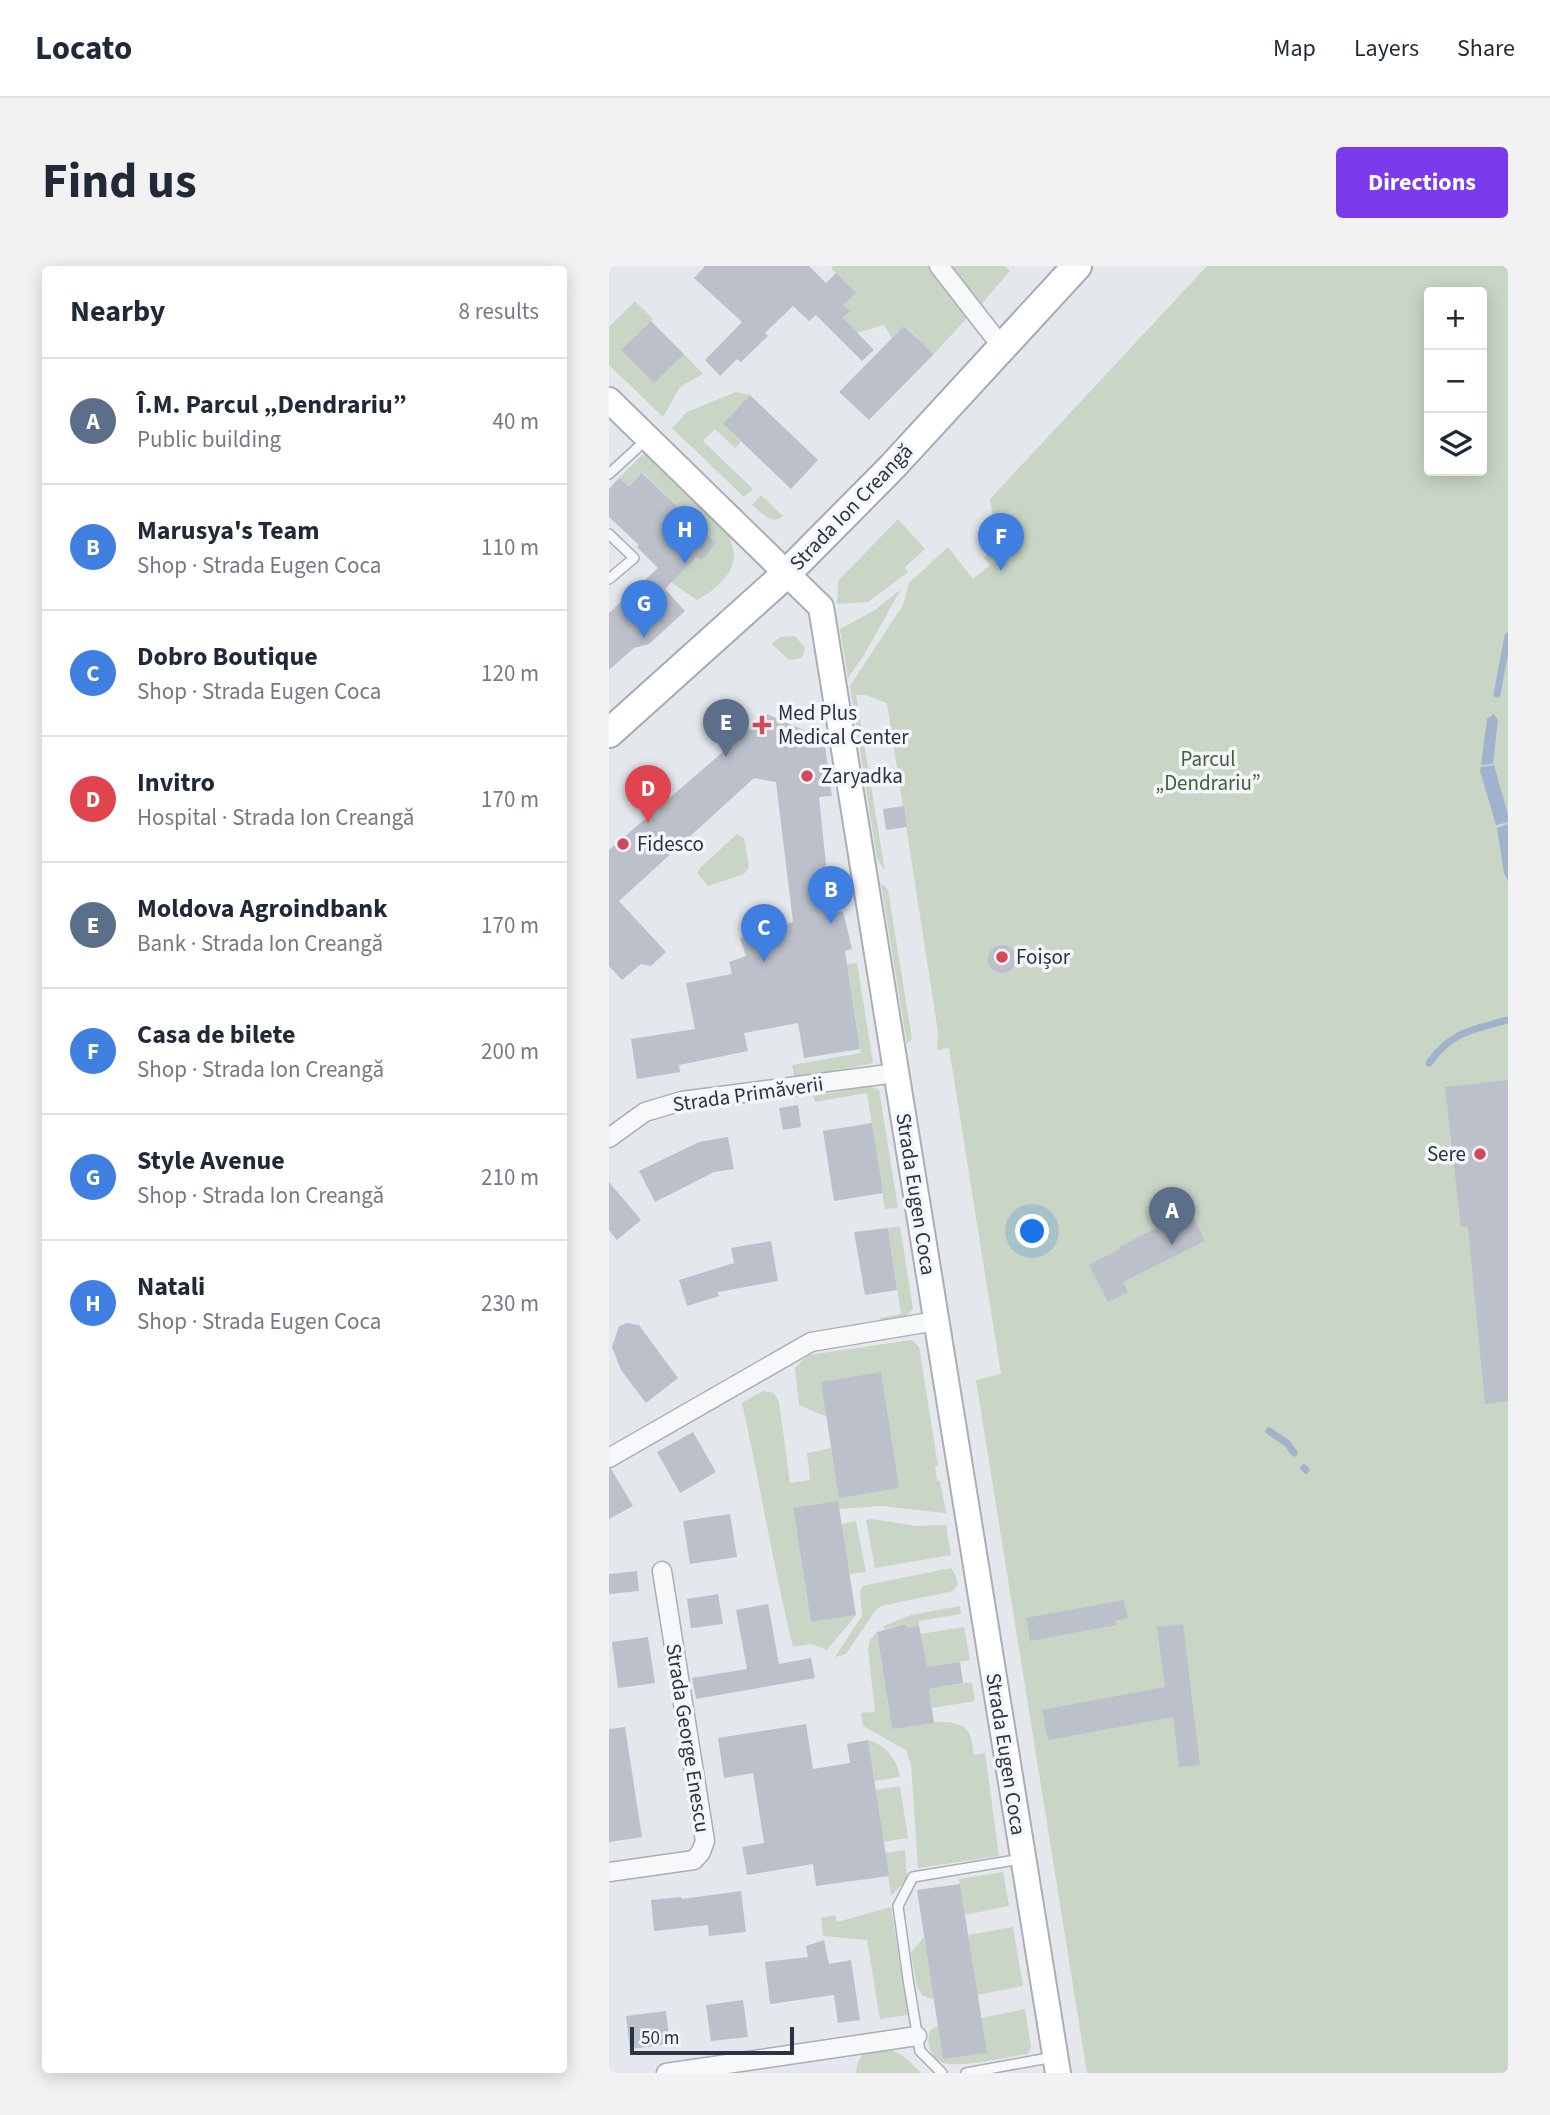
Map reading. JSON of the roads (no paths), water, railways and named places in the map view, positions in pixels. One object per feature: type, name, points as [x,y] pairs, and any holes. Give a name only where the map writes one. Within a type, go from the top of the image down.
[{"type":"main road","name":"Strada Ion Creangă","points":[[609,733],[787,573],[892,467],[1077,266]]},
{"type":"street","points":[[939,266],[1002,347]]},
{"type":"street","name":"Strada Eugen Coca","points":[[609,400],[821,607],[1056,2065]]},
{"type":"street","name":"Strada Primăverii","points":[[609,1138],[645,1112],[682,1101],[896,1073]]},
{"type":"street","points":[[609,1458],[811,1342],[936,1321]]},
{"type":"street","name":"Strada George Enescu","points":[[609,1872],[694,1860],[701,1852],[705,1840],[662,1571]]},
{"type":"street","points":[[666,2073],[917,2036]]},
{"type":"lane","points":[[609,474],[648,438]]},
{"type":"lane","points":[[609,534],[634,558],[609,579]]},
{"type":"lane","points":[[942,2073],[921,2051],[917,2036],[898,1906],[913,1877],[1023,1859]]},
{"type":"lane","points":[[965,2073],[1056,2065]]},
{"type":"water","points":[[1494,714],[1498,720],[1493,764],[1481,765],[1487,719]]},
{"type":"water","points":[[1494,765],[1508,815],[1508,822],[1496,825],[1480,771],[1481,767]]},
{"type":"water","points":[[1508,824],[1508,881],[1504,873],[1497,828]]},
{"type":"waterway","points":[[1497,694],[1508,636]]},
{"type":"waterway","points":[[1429,1063],[1454,1038],[1473,1029],[1508,1020]]},
{"type":"waterway","points":[[1269,1431],[1288,1444],[1294,1453]]},
{"type":"place","name":"Natali","points":[[685,564]]},
{"type":"place","name":"Casa de bilete","points":[[1001,571]]},
{"type":"place","name":"Style Avenue","points":[[644,638]]},
{"type":"place","name":"Med Plus Medical Center","points":[[762,725]]},
{"type":"place","name":"Moldova Agroindbank","points":[[726,757]]},
{"type":"place","name":"Zaryadka","points":[[807,776]]},
{"type":"place","name":"Invitro","points":[[648,823]]},
{"type":"place","name":"Fidesco","points":[[623,844]]},
{"type":"place","name":"Marusya's Team","points":[[831,924]]},
{"type":"place","name":"Foișor","points":[[1002,957]]},
{"type":"place","name":"Dobro Boutique","points":[[764,962]]},
{"type":"place","name":"Sere","points":[[1480,1154]]},
{"type":"place","name":"Î.M. Parcul „Dendrariu”","points":[[1172,1245]]},
{"type":"park label","name":"Parcul „Dendrariu”","points":[[1208,771]]}]
